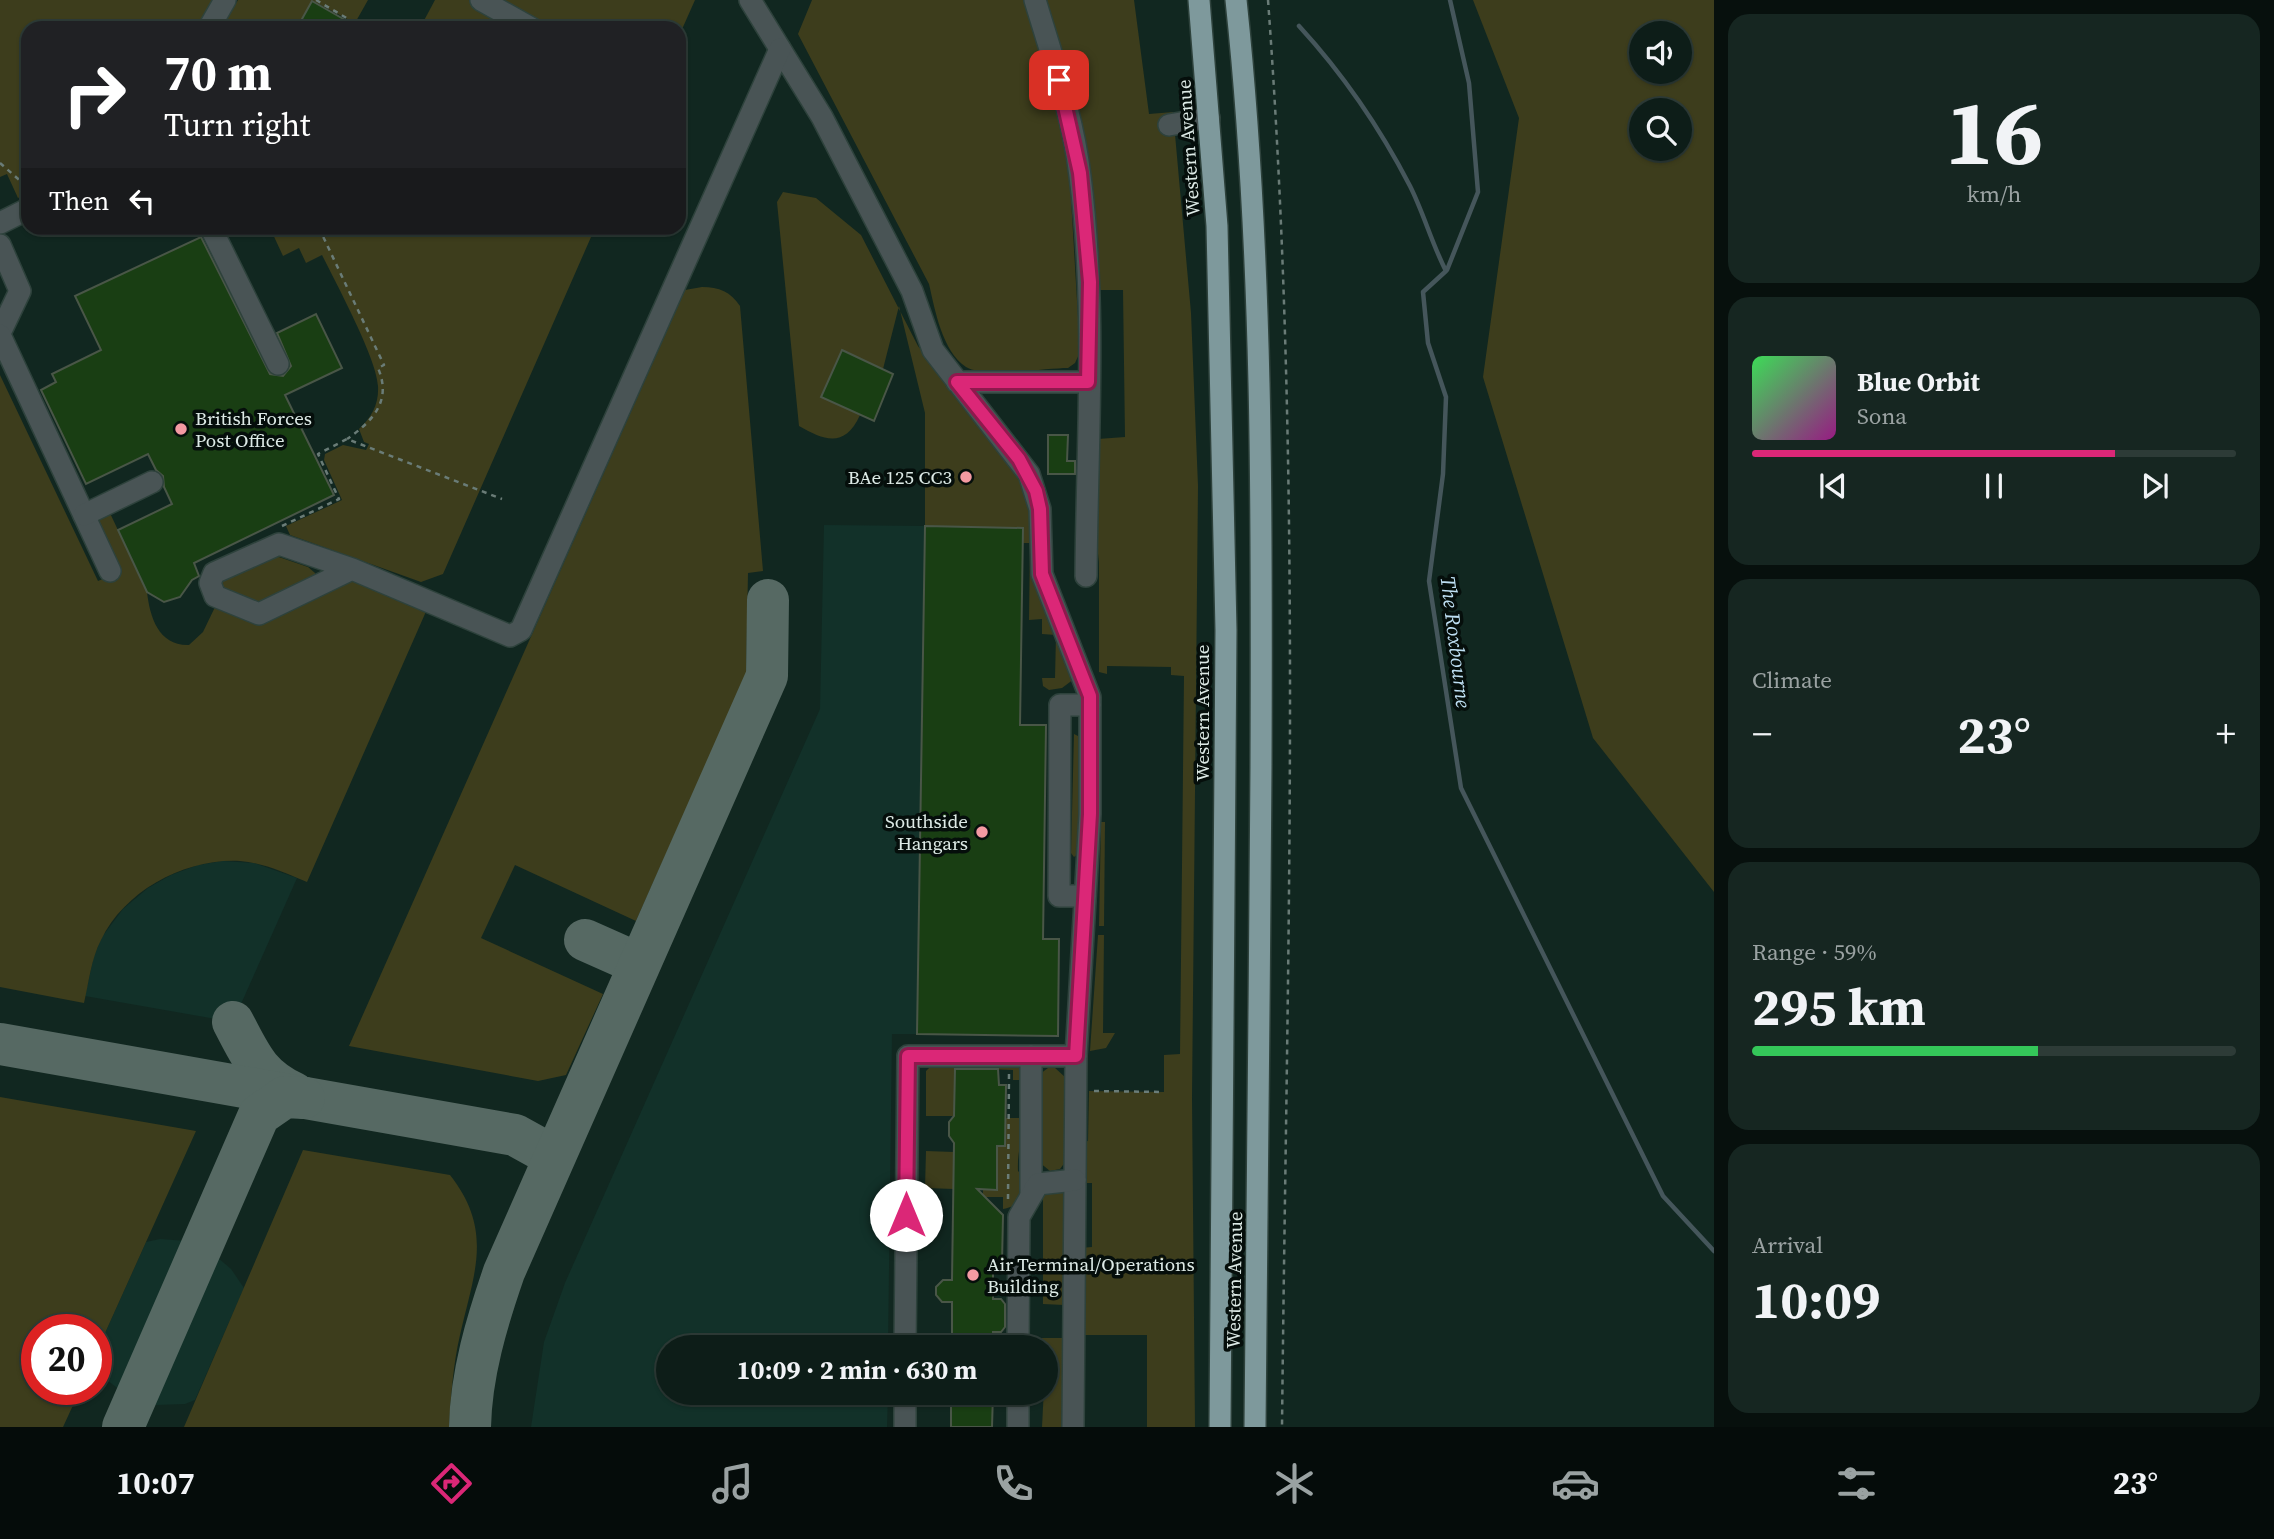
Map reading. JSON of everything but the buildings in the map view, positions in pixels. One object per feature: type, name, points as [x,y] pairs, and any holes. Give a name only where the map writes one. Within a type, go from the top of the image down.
[{"type":"highway","name":"Western Avenue","points":[[1199,0],[1217,226],[1226,631],[1220,1427]]},
{"type":"highway","name":"Western Avenue","points":[[1236,0],[1252,230],[1259,414],[1262,650],[1255,1427]]},
{"type":"street","points":[[213,21],[225,0]]},
{"type":"street","points":[[481,0],[518,21]]},
{"type":"street","points":[[750,0],[822,117],[906,279],[933,350],[1019,459],[1036,491],[1040,509],[1042,574],[1090,696],[1085,896],[1076,1056],[1073,1427]]},
{"type":"street","points":[[1035,0],[1059,80],[1080,173],[1090,282],[1086,576]]},
{"type":"street","points":[[352,569],[260,614],[215,596],[210,583],[211,577],[222,569],[279,544],[352,569],[510,636],[521,630],[780,50]]},
{"type":"street","points":[[1168,125],[1209,118]]},
{"type":"street","points":[[0,223],[21,212]]},
{"type":"street","points":[[214,235],[278,364]]},
{"type":"street","points":[[0,245],[20,291],[0,334],[110,571]]},
{"type":"street","points":[[957,382],[1088,382]]},
{"type":"street","points":[[84,515],[152,482]]},
{"type":"street","points":[[1085,896],[1059,896],[1060,705],[1090,705]]},
{"type":"street","points":[[905,1335],[908,1056],[1076,1056]]},
{"type":"street","points":[[1031,1056],[1031,1195]]},
{"type":"street","points":[[1018,1335],[1019,1217],[1031,1195],[1044,1181],[1075,1180]]},
{"type":"street","points":[[905,1405],[905,1427]]},
{"type":"street","points":[[1018,1405],[1018,1427]]},
{"type":"path","points":[[316,0],[352,21]]},
{"type":"path","points":[[1268,0],[1283,221],[1288,425],[1290,694],[1282,1427]]},
{"type":"path","points":[[0,163],[21,181]]},
{"type":"path","points":[[282,526],[339,499],[318,454],[369,424],[378,414],[383,387],[378,368],[384,365],[322,235]]},
{"type":"path","points":[[347,439],[502,499]]},
{"type":"path","points":[[1008,1208],[1009,1074]]},
{"type":"shaded area","points":[[0,0],[221,0],[209,21],[21,21],[21,196],[18,198],[7,174],[0,177]]},
{"type":"shaded area","points":[[238,0],[368,0],[356,21],[313,1],[301,21],[226,21]]},
{"type":"shaded area","points":[[435,0],[470,0],[507,21],[424,21]]},
{"type":"shaded area","points":[[492,0],[695,0],[686,21],[529,21]]},
{"type":"shaded area","points":[[812,0],[1024,0],[1050,82],[1069,164],[1080,352],[1075,363],[1068,368],[986,372],[966,367],[951,351],[941,329],[929,284],[798,34]]},
{"type":"shaded area","points":[[1045,0],[1134,0],[1149,114],[1173,112],[1191,313],[1198,486],[1192,1098],[1195,1427],[1147,1427],[1147,1335],[1080,1335],[1080,1248],[1092,1247],[1092,1183],[1080,1183],[1081,1142],[1088,1141],[1089,1091],[1164,1092],[1164,1055],[1180,1054],[1184,676],[1171,675],[1171,667],[1107,666],[1107,674],[1099,672],[1099,562],[1093,512],[1098,439],[1125,437],[1123,290],[1096,290]]},
{"type":"shaded area","points":[[1473,0],[1714,0],[1714,892],[1593,738],[1483,377],[1519,118]]},
{"type":"shaded area","points":[[783,192],[816,198],[861,235],[898,308],[883,369],[842,350],[822,397],[860,415],[848,433],[841,437],[826,438],[799,426],[777,202]]},
{"type":"shaded area","points":[[273,235],[592,235],[443,574],[421,582],[290,535],[286,526],[342,500],[324,460],[325,454],[343,445],[366,450],[369,444],[364,442],[359,429],[374,410],[378,386],[364,340],[322,255],[306,263],[299,248],[283,256]]},
{"type":"shaded area","points":[[702,287],[724,291],[740,306],[763,571],[748,573],[746,675],[636,921],[515,865],[481,938],[603,994],[566,1075],[538,1081],[349,1046],[685,290]]},
{"type":"shaded area","points":[[900,312],[918,346],[1004,453],[1024,484],[1074,679],[1062,688],[1049,690],[1043,686],[1042,678],[1055,678],[1056,635],[1042,634],[1042,619],[1029,620],[1030,543],[1023,543],[1023,528],[925,526],[925,413]]},
{"type":"shaded area","points":[[0,375],[98,581],[118,572],[97,521],[109,511],[147,592],[158,629],[170,641],[189,645],[203,632],[216,605],[265,620],[349,578],[428,607],[307,882],[266,866],[240,861],[199,865],[159,881],[141,892],[112,922],[95,955],[84,1003],[0,987]]},
{"type":"shaded area","points":[[824,525],[925,526],[917,1034],[892,1034],[888,1335],[656,1335],[656,1405],[888,1405],[887,1427],[531,1427],[544,1342],[565,1283],[820,709]]},
{"type":"shaded area","points":[[273,555],[308,567],[315,573],[315,578],[260,605],[222,591],[219,582]]},
{"type":"shaded area","points":[[1074,734],[1080,737],[1079,853],[1074,857],[1071,853]]},
{"type":"shaded area","points":[[1101,822],[1105,822],[1104,926],[1099,926]]},
{"type":"shaded area","points":[[222,861],[254,863],[297,878],[233,1022],[85,996],[94,955],[102,937],[123,909],[148,888],[171,875],[198,865]]},
{"type":"shaded area","points":[[1098,935],[1104,935],[1103,1033],[1115,1033],[1106,1048],[1090,1051]]},
{"type":"shaded area","points":[[931,1066],[1023,1067],[1023,1080],[1013,1080],[1013,1070],[955,1068],[954,1116],[926,1116],[926,1071]]},
{"type":"shaded area","points":[[1054,1067],[1066,1078],[1066,1161],[1060,1169],[1050,1171],[1039,1162],[1040,1074]]},
{"type":"shaded area","points":[[0,1097],[196,1131],[112,1317],[112,1314],[21,1314],[21,1405],[73,1405],[63,1427],[0,1427]]},
{"type":"shaded area","points":[[1006,1118],[1023,1118],[1018,1171],[1023,1176],[1023,1182],[1018,1202],[1003,1209],[1003,1197],[983,1197],[983,1189],[997,1189],[997,1146],[1005,1146]]},
{"type":"shaded area","points":[[303,1150],[450,1175],[464,1195],[472,1215],[477,1253],[456,1358],[449,1427],[184,1427]]},
{"type":"shaded area","points":[[926,1151],[954,1152],[954,1189],[925,1188]]},
{"type":"shaded area","points":[[1062,1191],[1065,1195],[1064,1305],[1043,1304],[1043,1197],[1045,1192]]},
{"type":"shaded area","points":[[160,1239],[187,1241],[211,1252],[231,1269],[244,1288],[195,1400],[185,1404],[156,1405],[129,1397],[112,1384],[112,1317],[146,1242]]},
{"type":"shaded area","points":[[1058,1338],[1065,1338],[1064,1427],[1042,1427],[1043,1405],[1058,1405]]},
{"type":"waterway","points":[[1447,270],[1478,192],[1469,83],[1450,0]]},
{"type":"waterway","name":"The Roxbourne","points":[[1299,26],[1346,82],[1386,143],[1415,197],[1446,271],[1423,292],[1428,343],[1446,397],[1443,474],[1429,581],[1461,788],[1663,1196],[1714,1251]]},
{"type":"taxiway","points":[[470,1427],[473,1387],[481,1348],[504,1272],[767,676],[768,600]]},
{"type":"taxiway","points":[[585,940],[639,964]]},
{"type":"taxiway","points":[[233,1022],[257,1064],[272,1080],[294,1093]]},
{"type":"taxiway","points":[[0,1044],[515,1135],[553,1156]]},
{"type":"taxiway","points":[[123,1427],[259,1115],[285,1097],[304,1098]]},
{"type":"place","name":"British Forces Post Office","points":[[181,429]]},
{"type":"place","name":"BAe 125 CC3","points":[[966,477]]},
{"type":"place","name":"Southside Hangars","points":[[982,832]]},
{"type":"place","name":"Air Terminal/Operations Building","points":[[973,1275]]},
{"type":"route","points":[[906,1215],[908,1056],[1076,1056],[1090,814],[1090,696],[1042,574],[1040,509],[1029,474],[957,382],[1088,382],[1090,282],[1080,173],[1059,80]]}]
